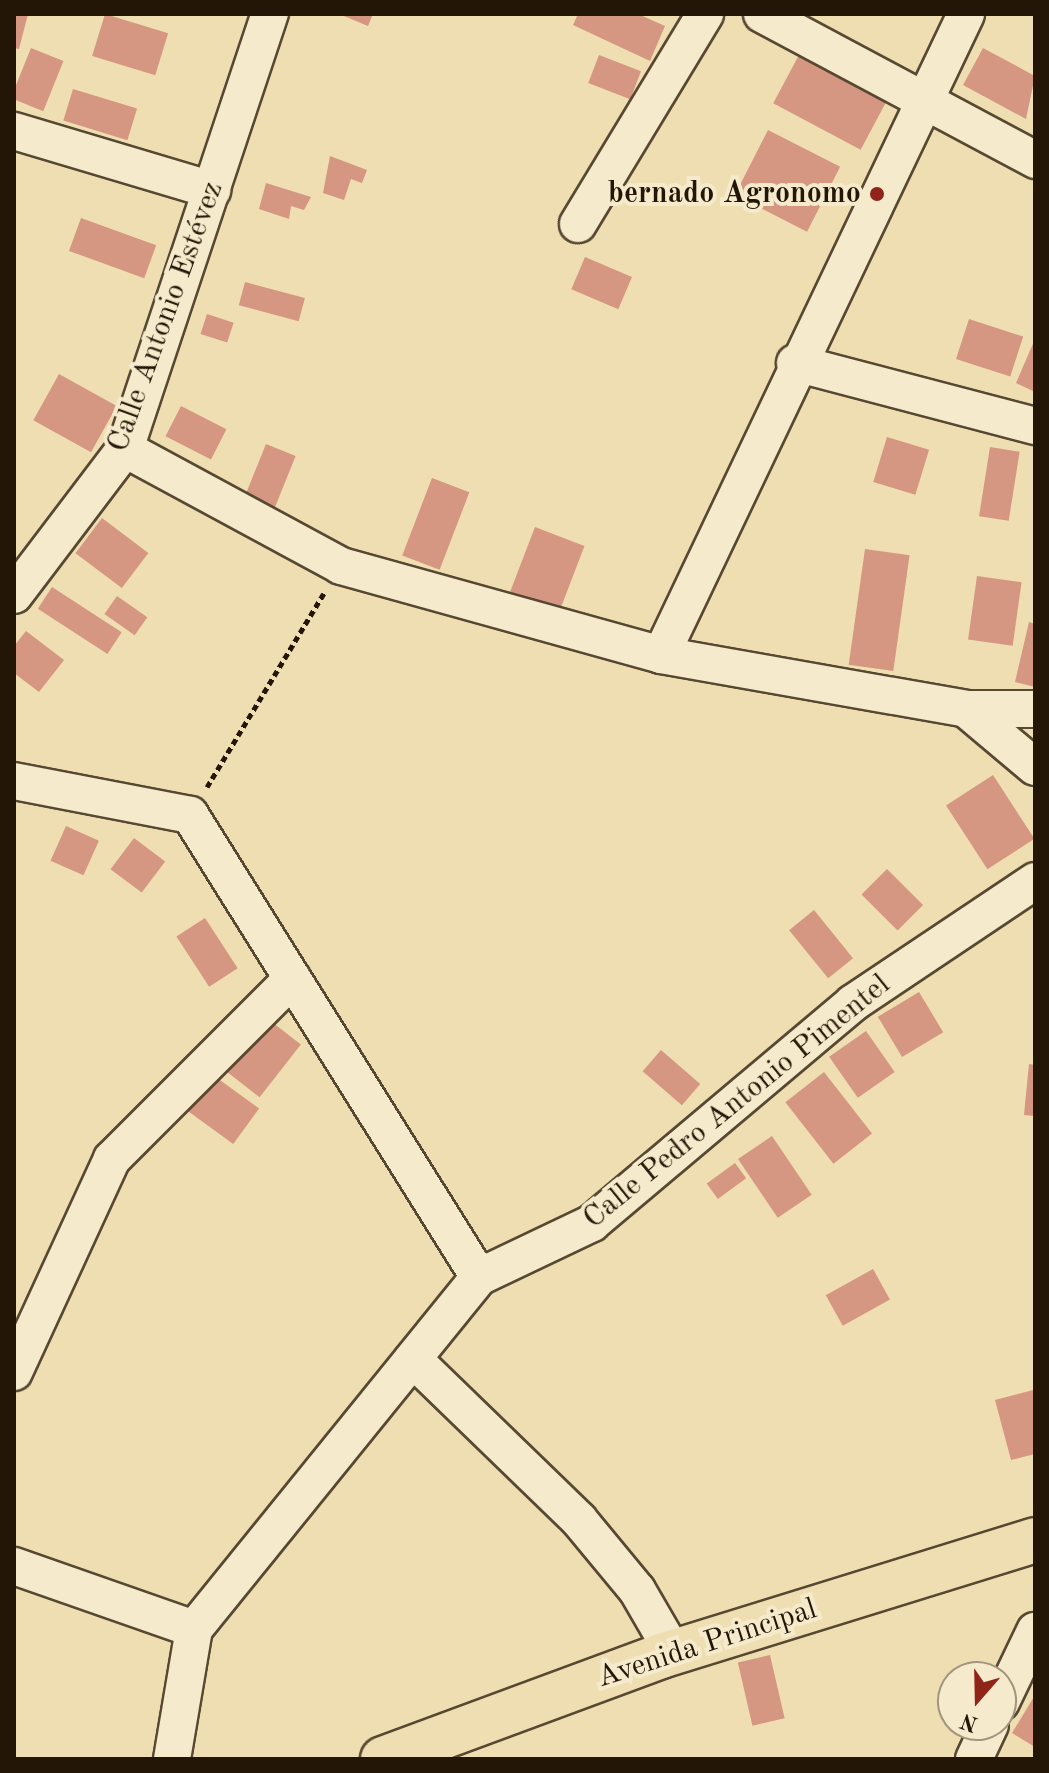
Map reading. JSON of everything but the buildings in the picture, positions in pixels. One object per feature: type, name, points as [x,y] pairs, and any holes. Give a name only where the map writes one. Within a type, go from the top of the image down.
[{"type":"main road","name":"Avenida Principal","points":[[383,1759],[673,1652],[1035,1540]]},
{"type":"street","name":"Calle Antonio Estévez","points":[[14,595],[125,449],[270,14]]},
{"type":"street","points":[[578,224],[705,14]]},
{"type":"street","points":[[762,14],[925,98],[1035,160]]},
{"type":"street","points":[[661,655],[795,363],[966,14]]},
{"type":"street","points":[[14,131],[212,190]]},
{"type":"street","points":[[795,363],[1035,426]]},
{"type":"street","points":[[125,449],[341,566],[661,655],[966,709],[1035,709]]},
{"type":"street","points":[[966,709],[1035,767]]},
{"type":"street","points":[[14,781],[190,815],[479,1277]]},
{"type":"street","name":"Calle Pedro Antonio Pimentel","points":[[172,1759],[194,1629],[479,1277],[592,1223],[853,1003],[1035,881]]},
{"type":"street","points":[[14,1372],[112,1159],[292,979]]},
{"type":"street","points":[[413,1359],[579,1520],[637,1590],[673,1652]]},
{"type":"street","points":[[14,1566],[194,1629]]},
{"type":"street","points":[[1017,1669],[1035,1631]]},
{"type":"path","points":[[190,815],[341,566]]},
{"type":"place","name":"bernado Agronomo","points":[[877,194]]}]
